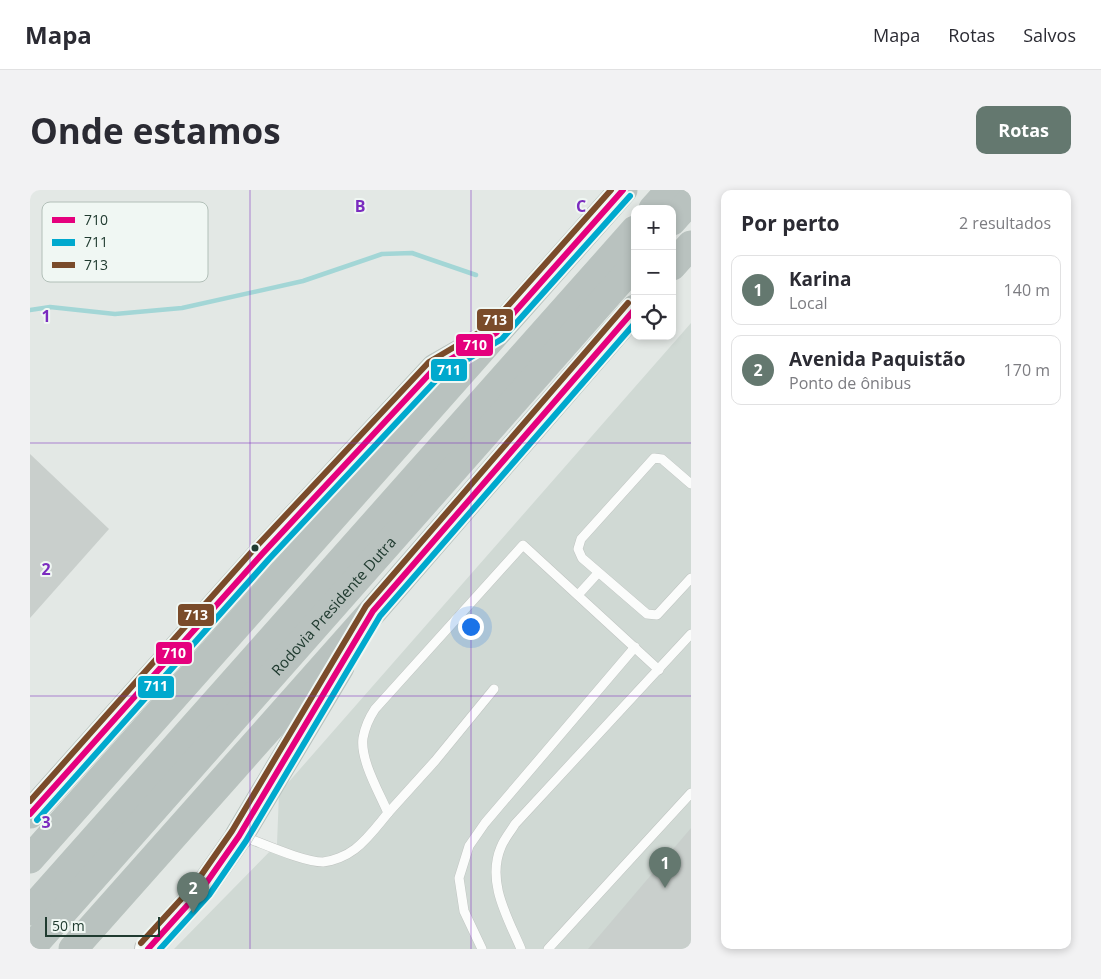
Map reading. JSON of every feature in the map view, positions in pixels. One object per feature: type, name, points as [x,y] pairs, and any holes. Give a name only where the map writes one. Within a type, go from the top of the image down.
[{"type":"highway","points":[[30,859],[623,190]]},
{"type":"highway","points":[[657,205],[670,190]]},
{"type":"highway","points":[[676,217],[691,200]]},
{"type":"highway","name":"Rodovia Presidente Dutra","points":[[30,911],[631,235]]},
{"type":"highway","name":"Rodovia Presidente Dutra","points":[[30,949],[631,269]]},
{"type":"highway","points":[[73,949],[373,611],[631,314]]},
{"type":"highway","points":[[30,814],[263,553],[435,368],[496,333]]},
{"type":"highway","points":[[239,836],[373,611]]},
{"type":"main road","points":[[148,949],[202,889],[239,836]]},
{"type":"lane","points":[[691,484],[662,459],[654,458],[582,539],[578,549],[582,558],[647,614],[657,615],[691,578]]},
{"type":"lane","points":[[388,813],[363,752],[366,724],[375,709],[523,545],[659,670]]},
{"type":"lane","points":[[578,595],[598,573]]},
{"type":"lane","points":[[521,949],[500,898],[496,881],[496,864],[501,847],[515,824],[691,634]]},
{"type":"lane","points":[[482,949],[464,911],[459,878],[469,846],[484,823],[635,648]]},
{"type":"lane","points":[[239,836],[322,862],[337,859],[354,850],[435,761],[494,688]]},
{"type":"lane","points":[[548,949],[691,793]]},
{"type":"shaded area","points":[[691,323],[691,949],[174,949],[277,844],[279,793]]},
{"type":"building","points":[[30,454],[109,529],[30,618]]},
{"type":"building","points":[[691,828],[691,949],[588,949]]},
{"type":"waterway","points":[[30,310],[50,307],[115,314],[182,308],[303,281],[382,254],[412,253],[476,275]]},
{"type":"transit line","name":"713","points":[[30,801],[256,547],[429,362],[490,326],[611,190]]},
{"type":"transit line","name":"710","points":[[30,814],[263,553],[435,368],[496,333],[623,190]]},
{"type":"transit line","name":"711","points":[[37,820],[269,559],[441,375],[502,339],[630,196]]},
{"type":"transit line","name":"713","points":[[141,943],[195,884],[232,831],[366,606],[628,303]]},
{"type":"transit line","name":"710","points":[[148,949],[202,889],[239,836],[373,611],[631,314]]},
{"type":"transit line","name":"711","points":[[160,949],[209,895],[246,841],[380,616],[631,328]]},
{"type":"place","name":"Karina","points":[[665,888]]},
{"type":"place","name":"Avenida Paquistão","points":[[193,913]]}]
